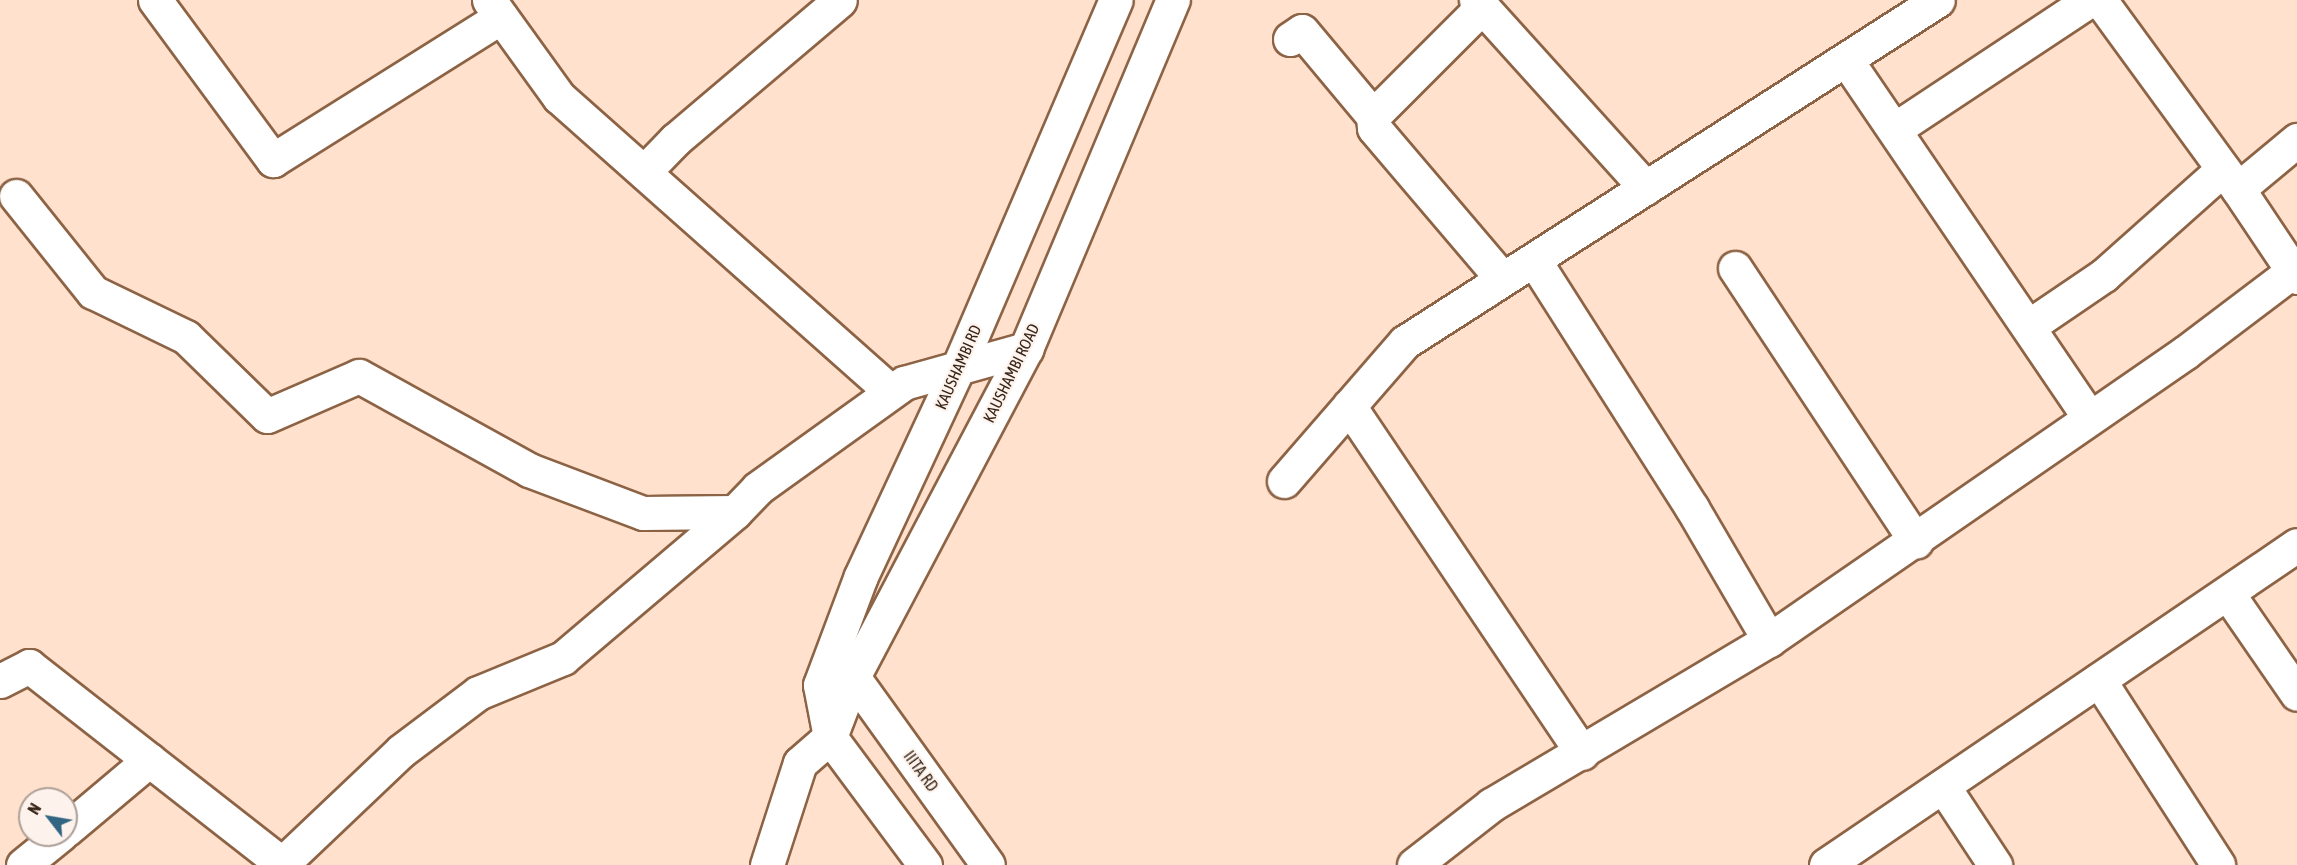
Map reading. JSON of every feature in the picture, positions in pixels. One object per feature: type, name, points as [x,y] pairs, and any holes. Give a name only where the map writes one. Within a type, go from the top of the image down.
[{"type":"street","points":[[155,0],[273,160],[495,8],[559,97],[891,392]]},
{"type":"street","points":[[644,172],[675,140],[840,0]]},
{"type":"street","name":"KAUSHAMBI RD","points":[[830,737],[820,685],[861,576],[958,368],[1116,0]]},
{"type":"street","name":"KAUSHAMBI ROAD","points":[[830,737],[853,677],[1026,349],[1173,0]]},
{"type":"street","points":[[1284,481],[1405,342],[1847,61],[1938,0]]},
{"type":"street","points":[[1895,129],[2090,0]]},
{"type":"street","points":[[1414,865],[1491,805],[1769,640],[1916,541],[2295,274],[2231,179],[2100,0]]},
{"type":"street","points":[[1373,117],[1479,3],[1647,188]]},
{"type":"street","points":[[1290,39],[1302,31],[1373,117],[1374,128],[1501,277],[1486,290]]},
{"type":"street","points":[[1847,61],[2089,417]]},
{"type":"street","points":[[2029,326],[2104,275],[2231,179],[2297,140]]},
{"type":"street","points":[[16,196],[93,292],[186,337],[267,416],[359,376],[529,470],[643,513],[735,512]]},
{"type":"street","points":[[1533,260],[1692,508],[1769,640]]},
{"type":"street","points":[[1735,268],[1916,541]]},
{"type":"street","points":[[0,681],[29,666],[282,864],[400,751],[478,693],[563,658],[735,512],[758,488],[904,383],[1026,349]]},
{"type":"street","points":[[1349,406],[1582,753]]},
{"type":"street","points":[[1826,865],[2297,545]]},
{"type":"street","points":[[2228,594],[2297,694]]},
{"type":"street","name":"IIITA RD","points":[[853,677],[988,865]]},
{"type":"street","points":[[2099,680],[2218,865]]},
{"type":"street","points":[[767,865],[800,763],[830,737],[925,865]]},
{"type":"street","points":[[51,849],[149,760]]},
{"type":"street","points":[[1943,786],[1995,865]]}]
